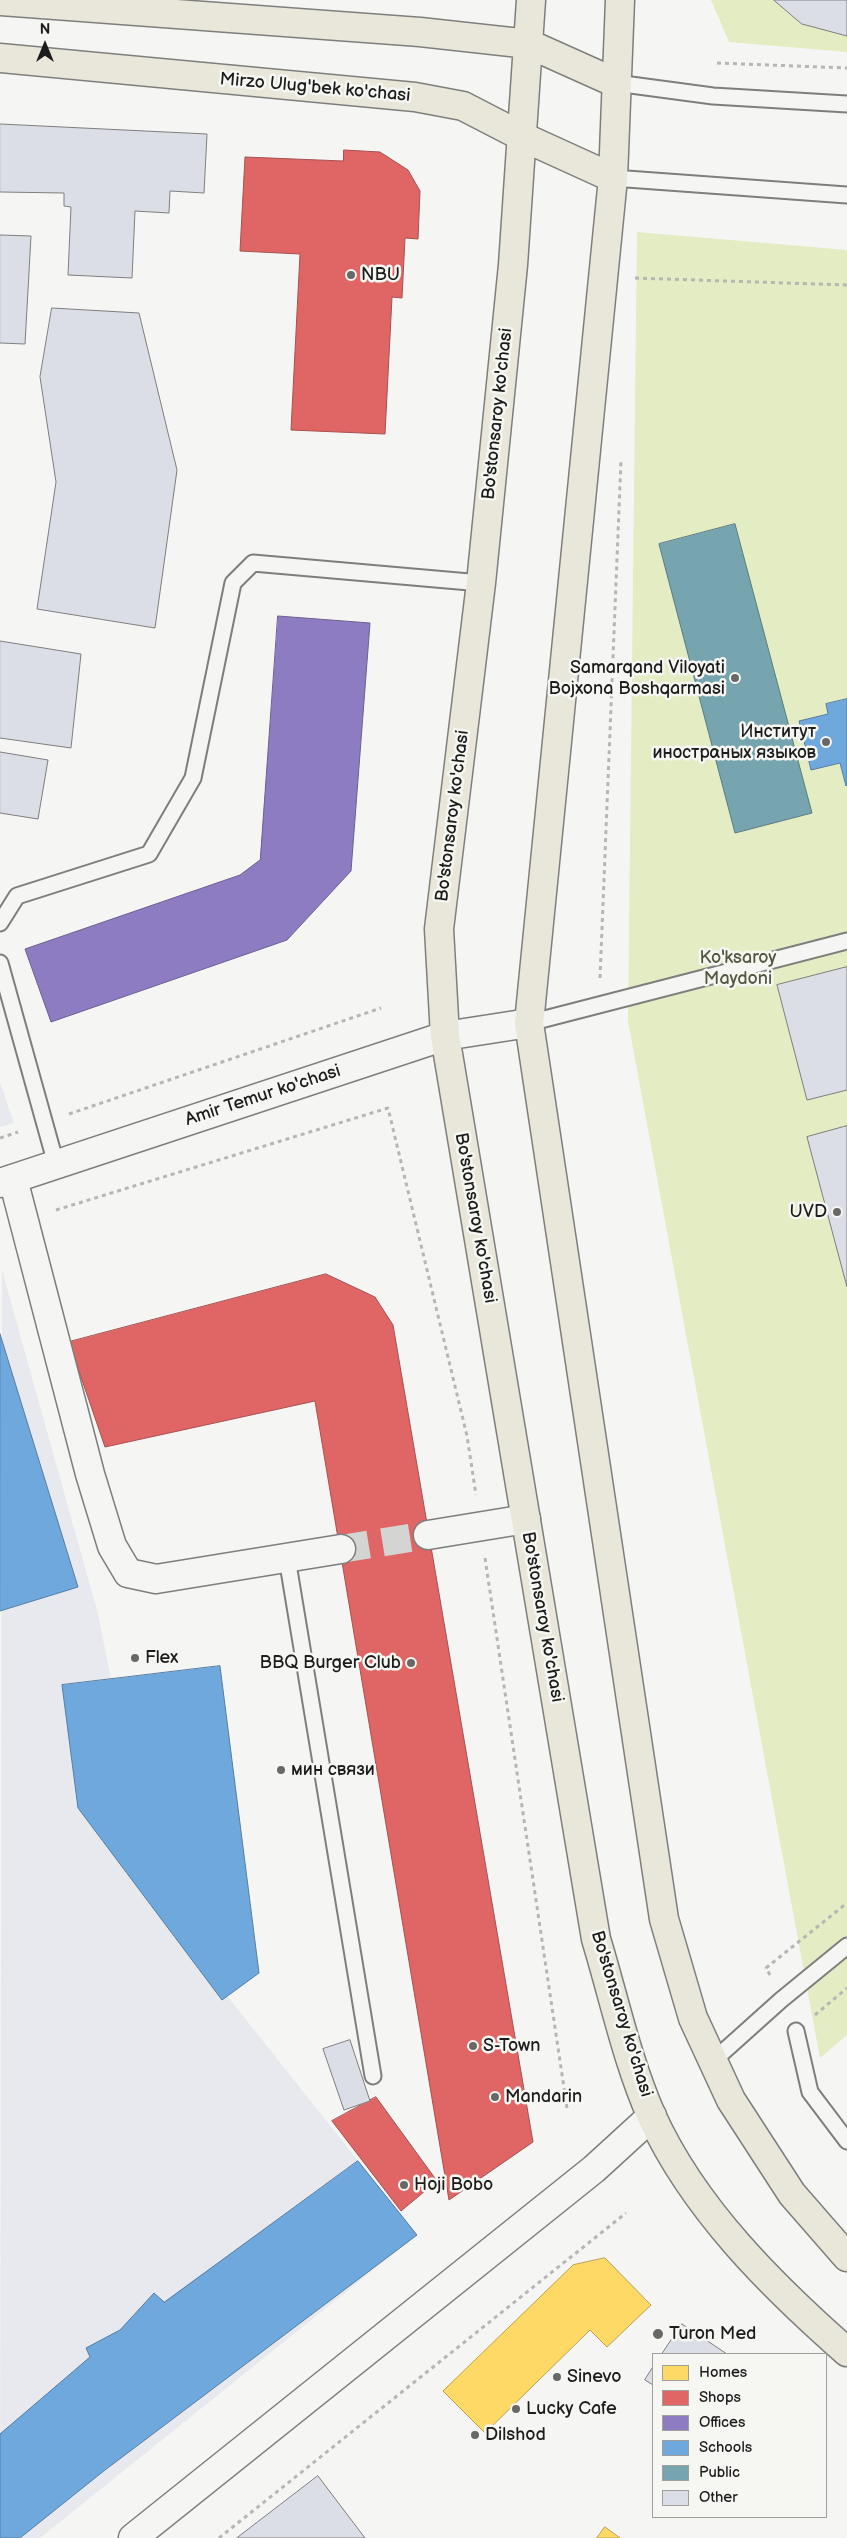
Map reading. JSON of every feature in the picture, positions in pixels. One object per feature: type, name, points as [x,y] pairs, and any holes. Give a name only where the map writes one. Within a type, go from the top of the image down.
[{"type":"main road","name":"Bo'stonsaroy ko'chasi","points":[[531,0],[513,266],[481,582],[439,929],[445,1036],[596,1939],[632,2061],[652,2116],[675,2160],[741,2249],[796,2307],[847,2352]]},
{"type":"main road","points":[[620,0],[613,178],[530,1022],[664,1919],[693,2018],[731,2100],[792,2194],[847,2257]]},
{"type":"main road","points":[[0,1],[420,32],[528,44],[616,82]]},
{"type":"main road","name":"Mirzo Ulug'bek ko'chasi","points":[[0,58],[415,97],[463,106],[523,137],[613,178]]},
{"type":"street","name":"Amir Temur ko'chasi","points":[[6,1181],[445,1036],[530,1022]]},
{"type":"street","points":[[6,1181],[23,1220],[90,1474],[112,1546],[128,1572],[156,1579],[341,1549]]},
{"type":"street","points":[[428,1535],[526,1519]]},
{"type":"street","points":[[133,2538],[594,2169],[652,2116]]},
{"type":"lane","points":[[616,82],[713,96],[847,104]]},
{"type":"lane","points":[[613,178],[847,195]]},
{"type":"lane","points":[[0,924],[17,896],[149,854],[193,778],[233,582],[253,563],[481,582]]},
{"type":"lane","points":[[530,1022],[847,941]]},
{"type":"lane","points":[[0,963],[43,1123],[56,1164]]},
{"type":"lane","points":[[287,1558],[373,2076]]},
{"type":"lane","points":[[713,2061],[781,2000],[847,1946]]},
{"type":"lane","points":[[796,2031],[810,2092],[847,2141]]},
{"type":"path","points":[[717,63],[847,68]]},
{"type":"path","points":[[628,278],[847,285]]},
{"type":"path","points":[[599,1005],[621,457]]},
{"type":"path","points":[[0,1138],[381,1008]]},
{"type":"path","points":[[23,1220],[388,1108],[467,1436],[567,2108]]},
{"type":"path","points":[[766,1968],[847,1904]]},
{"type":"path","points":[[796,2031],[847,1988]]},
{"type":"path","points":[[219,2538],[626,2213]]},
{"type":"shaded area","points":[[0,1082],[14,1123],[0,1127]]},
{"type":"shaded area","points":[[2,1270],[98,1614],[111,1679],[62,1685],[78,1808],[417,2235],[40,2538],[0,2538]]},
{"type":"green space","points":[[711,0],[847,0],[847,52],[729,42]]},
{"type":"green space","name":"Ko'ksaroy Maydoni","points":[[637,232],[847,250],[847,2035],[820,2058],[628,1021]]},
{"type":"building: Homes","points":[[605,2258],[651,2305],[607,2347],[590,2330],[485,2433],[443,2391],[573,2265]]},
{"type":"building: Homes","points":[[605,2527],[620,2538],[597,2538]]},
{"type":"building: Shops","name":"NBU","points":[[344,150],[380,152],[408,170],[420,191],[418,239],[405,238],[402,298],[392,297],[385,434],[291,430],[300,254],[240,251],[245,157],[343,161]]},
{"type":"building: Shops","points":[[326,1274],[375,1297],[393,1325],[533,2142],[449,2200],[315,1401],[105,1447],[69,1342]]},
{"type":"building: Shops","points":[[376,2097],[437,2181],[401,2211],[332,2121]]},
{"type":"building: Offices","points":[[278,616],[370,623],[351,871],[287,940],[51,1022],[25,949],[240,875],[260,860]]},
{"type":"building: Schools","name":"Институт иностраных языков","points":[[847,699],[846,786],[840,763],[811,770],[799,721],[828,714],[826,704]]},
{"type":"building: Schools","points":[[0,1334],[78,1587],[0,1611]]},
{"type":"building: Schools","points":[[220,1666],[259,1973],[222,2000],[78,1808],[62,1685]]},
{"type":"building: Schools","points":[[358,2161],[417,2235],[105,2470],[20,2538],[0,2538],[0,2434],[90,2357],[86,2348],[120,2330],[154,2293],[164,2302]]},
{"type":"building: Public","name":"Samarqand Viloyati Bojxona Boshqarmasi","points":[[735,524],[812,813],[735,833],[659,544]]},
{"type":"building: Other","points":[[774,0],[847,0],[847,36],[802,24]]},
{"type":"building: Other","points":[[0,124],[207,134],[204,193],[170,191],[169,213],[135,211],[132,278],[68,275],[71,207],[64,206],[64,193],[0,192]]},
{"type":"building: Other","points":[[0,235],[31,236],[25,344],[0,343]]},
{"type":"building: Other","points":[[52,308],[139,313],[177,470],[155,628],[37,609],[56,482],[40,377]]},
{"type":"building: Other","points":[[0,641],[81,654],[71,748],[0,738]]},
{"type":"building: Other","points":[[0,752],[48,760],[38,819],[0,813]]},
{"type":"building: Other","points":[[847,967],[847,1090],[807,1100],[777,985]]},
{"type":"building: Other","name":"UVD","points":[[847,1126],[847,1287],[807,1137]]},
{"type":"building: Other","points":[[350,2040],[370,2101],[344,2110],[323,2049]]},
{"type":"building: Other","points":[[682,2324],[726,2353],[663,2353]]},
{"type":"building: Other","points":[[652,2369],[652,2384],[645,2380]]},
{"type":"building: Other","points":[[318,2476],[365,2538],[237,2538]]},
{"type":"tunnel","points":[[341,1549],[428,1535]]},
{"type":"place","name":"NBU","points":[[351,275]]},
{"type":"place","name":"Samarqand Viloyati Bojxona Boshqarmasi","points":[[735,678]]},
{"type":"place","name":"Институт иностраных языков","points":[[826,742]]},
{"type":"place","name":"UVD","points":[[837,1212]]},
{"type":"place","name":"Flex","points":[[135,1658]]},
{"type":"place","name":"BBQ Burger Club","points":[[411,1663]]},
{"type":"place","name":"мин связи","points":[[281,1770]]},
{"type":"place","name":"S-Town","points":[[473,2046]]},
{"type":"place","name":"Mandarin","points":[[495,2097]]},
{"type":"place","name":"Hoji Bobo","points":[[404,2185]]},
{"type":"place","name":"Turon Med","points":[[658,2334]]},
{"type":"place","name":"Sinevo","points":[[557,2377]]},
{"type":"place","name":"Lucky Cafe","points":[[516,2409]]},
{"type":"place","name":"Dilshod","points":[[475,2435]]}]
